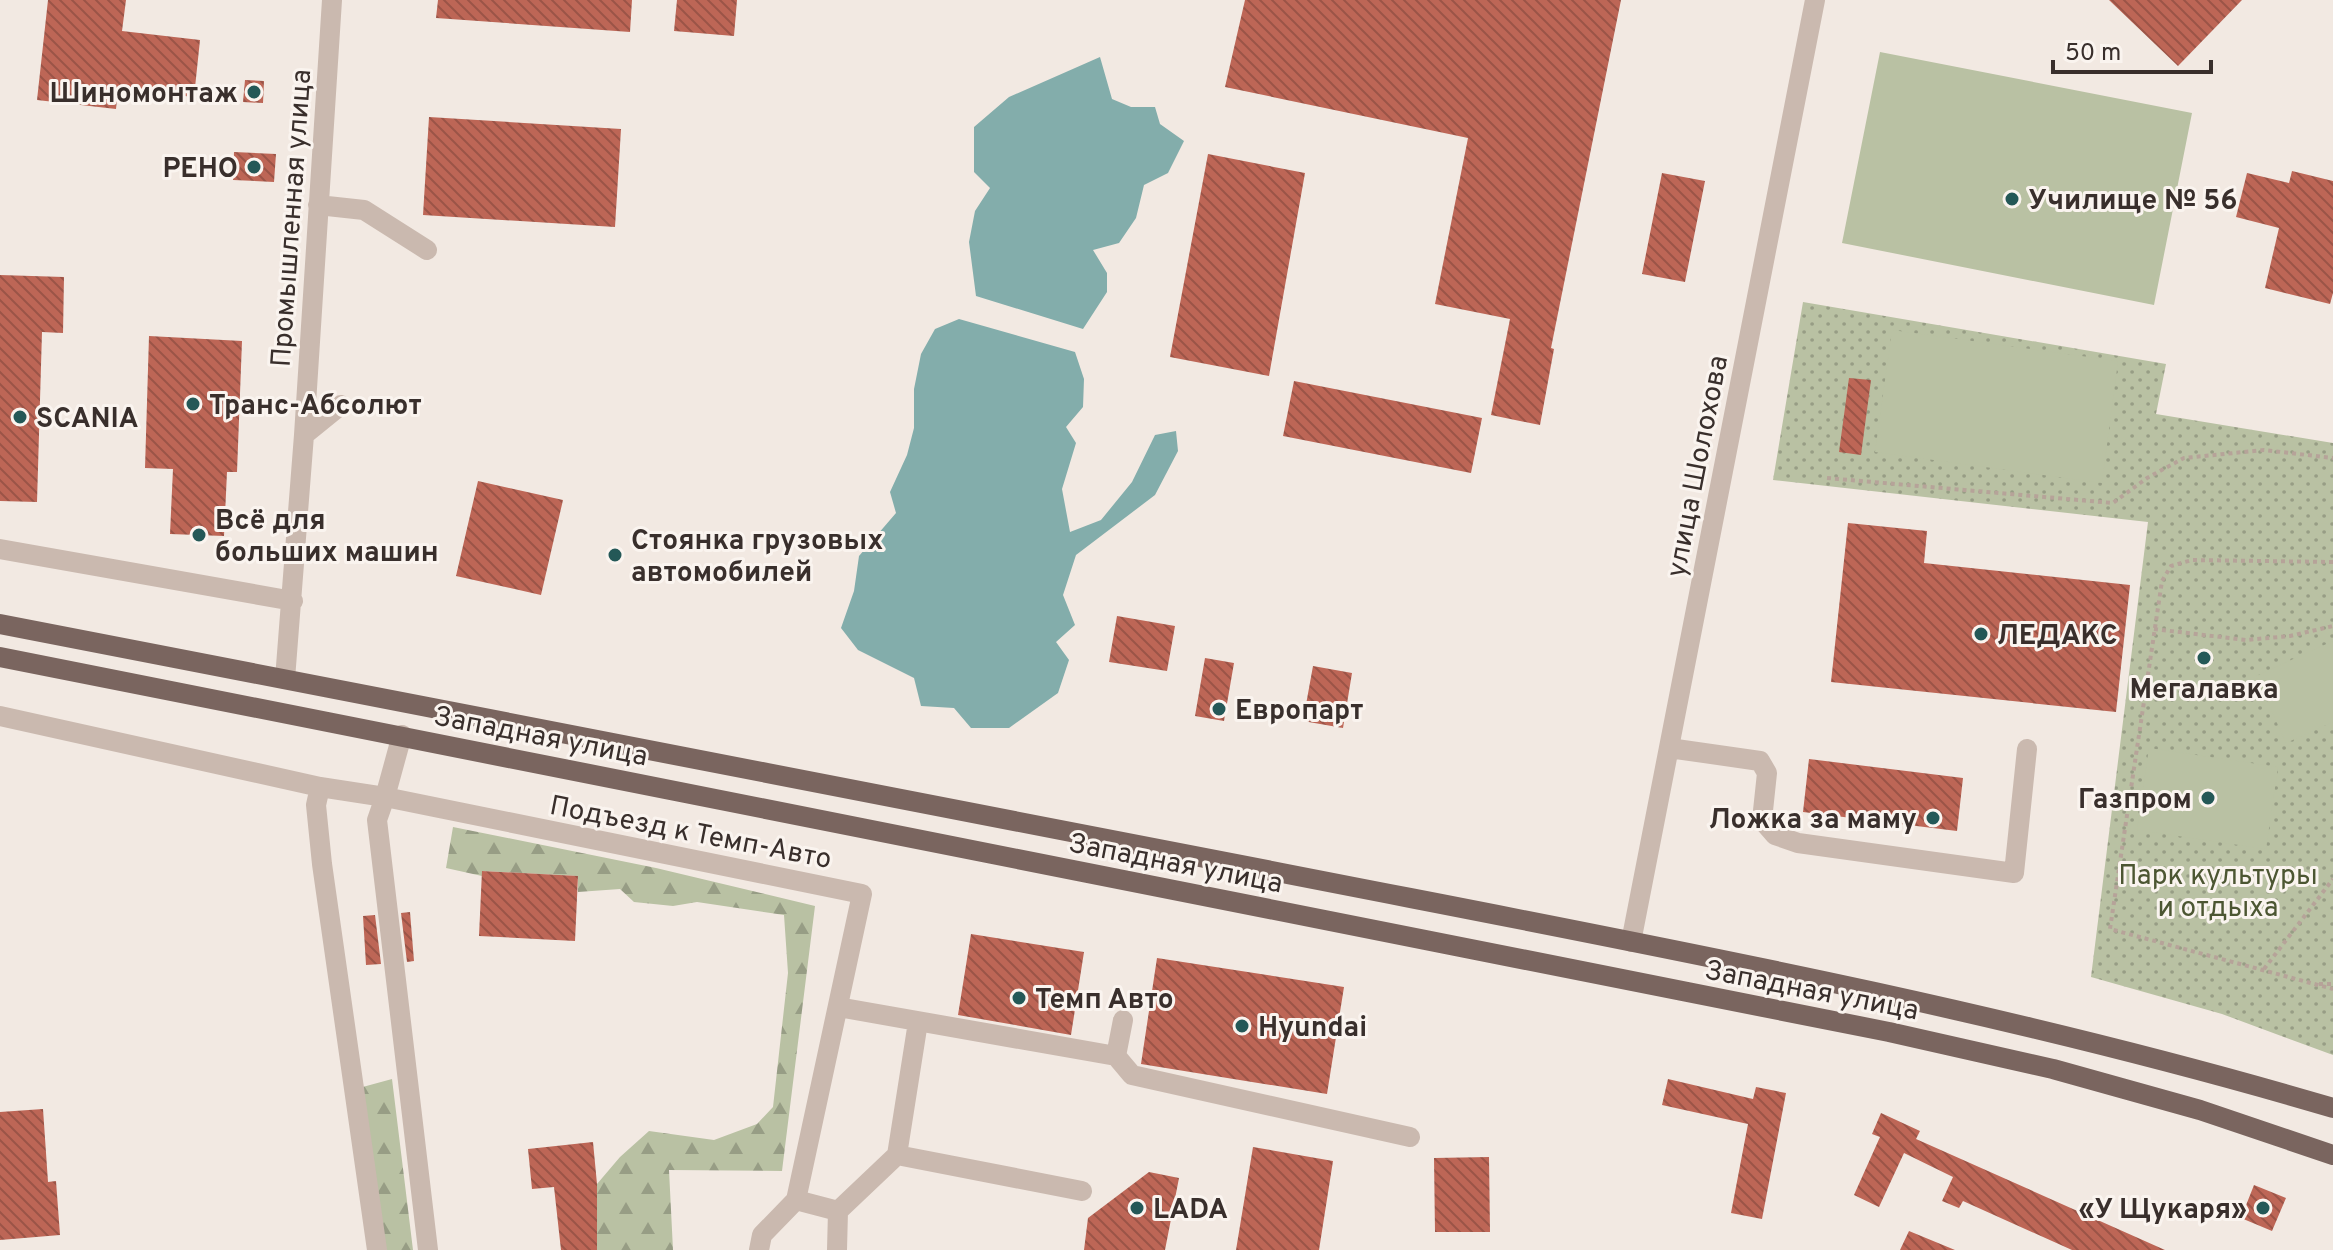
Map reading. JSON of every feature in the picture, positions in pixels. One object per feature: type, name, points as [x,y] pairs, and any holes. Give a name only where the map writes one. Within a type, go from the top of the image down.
[{"type":"main road","name":"Западная улица","points":[[0,624],[1631,942],[2064,1035],[2333,1108]]},
{"type":"main road","name":"Западная улица","points":[[0,657],[1889,1032],[2053,1069],[2200,1110],[2333,1155]]},
{"type":"street","name":"Промышленная улица","points":[[285,679],[293,601],[332,0]]},
{"type":"street","name":"улица Шолохова","points":[[1631,942],[1815,0]]},
{"type":"street","points":[[318,205],[364,210],[427,250]]},
{"type":"street","points":[[304,435],[341,405]]},
{"type":"street","points":[[0,549],[293,601]]},
{"type":"street","points":[[0,716],[320,787],[385,797]]},
{"type":"street","points":[[402,735],[377,820],[428,1250]]},
{"type":"street","points":[[1669,748],[1760,761],[1767,773],[1762,820],[1775,835],[1798,843],[2014,873],[2027,749]]},
{"type":"street","points":[[320,787],[316,805],[322,864],[377,1250]]},
{"type":"street","name":"Подъезд к Темп-Авто","points":[[385,797],[862,894],[796,1200]]},
{"type":"street","points":[[838,1007],[1116,1056],[1132,1075],[1410,1137]]},
{"type":"street","points":[[1116,1056],[1123,1020]]},
{"type":"street","points":[[837,1250],[838,1211],[897,1155],[918,1022]]},
{"type":"street","points":[[897,1155],[1082,1191]]},
{"type":"street","points":[[759,1250],[762,1235],[796,1200],[838,1211]]},
{"type":"path","points":[[1827,478],[2113,503],[2147,478],[2184,458],[2264,450],[2333,458]]},
{"type":"path","points":[[2333,562],[2192,560],[2171,566],[2162,581],[2110,929],[2333,987]]},
{"type":"path","points":[[2154,629],[2246,640],[2290,636],[2333,626]]},
{"type":"path","points":[[2264,969],[2333,879]]},
{"type":"green space","points":[[1880,52],[2192,113],[2154,305],[1842,243]]},
{"type":"green space","name":"Парк культуры и отдыха","points":[[1803,302],[2166,364],[2156,414],[2333,443],[2333,1055],[2222,1014],[2091,977],[2148,522],[1773,480]]},
{"type":"green space","points":[[1892,330],[2118,361],[2102,483],[1875,452]]},
{"type":"green space","points":[[2333,641],[2333,722],[2286,743],[2256,676]]},
{"type":"green space","name":"Газпром","points":[[2149,748],[2278,767],[2266,849],[2137,830]]},
{"type":"green space","points":[[453,827],[656,868],[815,906],[782,1171],[669,1170],[673,1250],[597,1250],[597,1184],[620,1157],[649,1131],[714,1140],[757,1124],[773,1107],[788,973],[784,915],[697,902],[673,906],[634,902],[620,889],[578,892],[578,876],[483,871],[482,876],[446,868]]},
{"type":"green space","points":[[392,1079],[413,1250],[380,1250],[359,1088]]},
{"type":"water","points":[[1100,57],[1112,99],[1131,107],[1155,107],[1160,124],[1184,141],[1168,173],[1144,185],[1136,218],[1119,243],[1093,250],[1107,273],[1107,292],[1083,329],[976,296],[969,242],[975,211],[990,188],[974,172],[974,127],[1009,97]]},
{"type":"water","points":[[959,319],[1075,352],[1084,379],[1083,407],[1066,427],[1076,443],[1062,489],[1070,532],[1101,520],[1132,482],[1155,435],[1176,431],[1178,451],[1155,495],[1076,555],[1063,595],[1075,625],[1056,642],[1069,660],[1058,693],[1009,728],[971,728],[954,708],[921,706],[914,678],[858,650],[841,628],[854,591],[859,556],[896,513],[890,492],[907,455],[914,428],[914,389],[921,354],[935,329]]},
{"type":"building","points":[[48,0],[126,0],[122,31],[200,40],[194,97],[118,89],[116,109],[37,100]]},
{"type":"building","points":[[438,0],[632,0],[630,32],[436,18]]},
{"type":"building","points":[[677,0],[737,0],[734,36],[674,31]]},
{"type":"building","points":[[1245,0],[1621,0],[1551,348],[1554,349],[1540,425],[1491,415],[1510,319],[1435,304],[1468,138],[1225,87]]},
{"type":"building","points":[[2109,0],[2242,0],[2178,66]]},
{"type":"building","name":"Шиномонтаж","points":[[245,80],[264,81],[263,103],[243,102]]},
{"type":"building","points":[[429,117],[621,129],[615,227],[423,215]]},
{"type":"building","name":"РЕНО","points":[[234,152],[276,154],[274,182],[233,180]]},
{"type":"building","points":[[1208,154],[1305,173],[1269,376],[1170,357]]},
{"type":"building","points":[[2292,171],[2333,181],[2333,293],[2330,304],[2265,288],[2279,228],[2236,217],[2247,173],[2289,183]]},
{"type":"building","points":[[1662,173],[1705,181],[1685,282],[1642,274]]},
{"type":"building","name":"SCANIA","points":[[0,275],[64,277],[63,333],[42,332],[37,502],[0,501]]},
{"type":"building","name":"Транс-Абсолют","points":[[149,336],[242,341],[237,472],[227,472],[224,536],[170,534],[173,469],[145,468]]},
{"type":"building","points":[[1849,378],[1871,380],[1861,455],[1839,452]]},
{"type":"building","points":[[1294,381],[1482,418],[1471,473],[1283,436]]},
{"type":"building","points":[[478,481],[563,500],[541,595],[456,576]]},
{"type":"building","name":"ЛЕДАКС","points":[[1848,523],[1927,531],[1924,563],[2130,585],[2116,712],[1831,682]]},
{"type":"building","points":[[1117,616],[1175,626],[1167,671],[1109,662]]},
{"type":"building","points":[[1205,658],[1234,663],[1224,721],[1195,716]]},
{"type":"building","points":[[1313,666],[1352,673],[1343,728],[1303,721]]},
{"type":"building","points":[[1809,759],[1963,778],[1957,831],[1803,812]]},
{"type":"building","points":[[482,871],[578,876],[575,941],[479,936]]},
{"type":"building","points":[[410,912],[414,961],[407,962],[401,913]]},
{"type":"building","points":[[375,915],[381,964],[366,965],[363,916]]},
{"type":"building","name":"Темп Авто","points":[[971,934],[1084,952],[1071,1035],[958,1015]]},
{"type":"building","name":"Hyundai","points":[[1157,958],[1344,987],[1327,1094],[1141,1064]]},
{"type":"building","points":[[1668,1079],[1753,1099],[1756,1087],[1786,1093],[1762,1219],[1731,1213],[1748,1124],[1662,1105]]},
{"type":"building","points":[[43,1109],[48,1182],[56,1181],[60,1235],[0,1240],[0,1112]]},
{"type":"building","points":[[1881,1113],[1920,1131],[1916,1139],[2165,1250],[2072,1250],[1963,1201],[1959,1208],[1942,1201],[1953,1177],[1904,1153],[1879,1207],[1854,1195],[1880,1137],[1872,1134]]},
{"type":"building","points":[[593,1142],[597,1184],[597,1250],[561,1250],[554,1187],[532,1189],[528,1149]]},
{"type":"building","points":[[1253,1147],[1333,1161],[1319,1250],[1236,1250]]},
{"type":"building","points":[[1489,1157],[1490,1232],[1435,1232],[1434,1158]]},
{"type":"building","name":"LADA","points":[[1149,1172],[1179,1178],[1165,1250],[1084,1250],[1088,1218]]},
{"type":"building","name":"«У Щукаря»","points":[[2254,1185],[2286,1198],[2272,1231],[2241,1218]]},
{"type":"building","points":[[1909,1231],[1955,1250],[1900,1250]]},
{"type":"place","name":"Шиномонтаж","points":[[254,92]]},
{"type":"place","name":"РЕНО","points":[[254,167]]},
{"type":"place","name":"Училище № 56","points":[[2012,199]]},
{"type":"place","name":"Транс-Абсолют","points":[[193,404]]},
{"type":"place","name":"SCANIA","points":[[20,417]]},
{"type":"place","name":"Всё для больших машин","points":[[199,535]]},
{"type":"place","name":"Стоянка грузовых автомобилей","points":[[615,555]]},
{"type":"place","name":"ЛЕДАКС","points":[[1981,634]]},
{"type":"place","name":"Мегалавка","points":[[2204,658]]},
{"type":"place","name":"Европарт","points":[[1219,709]]},
{"type":"place","name":"Газпром","points":[[2208,798]]},
{"type":"place","name":"Ложка за маму","points":[[1933,818]]},
{"type":"place","name":"Темп Авто","points":[[1019,998]]},
{"type":"place","name":"Hyundai","points":[[1242,1026]]},
{"type":"place","name":"LADA","points":[[1137,1208]]},
{"type":"place","name":"«У Щукаря»","points":[[2263,1208]]}]
